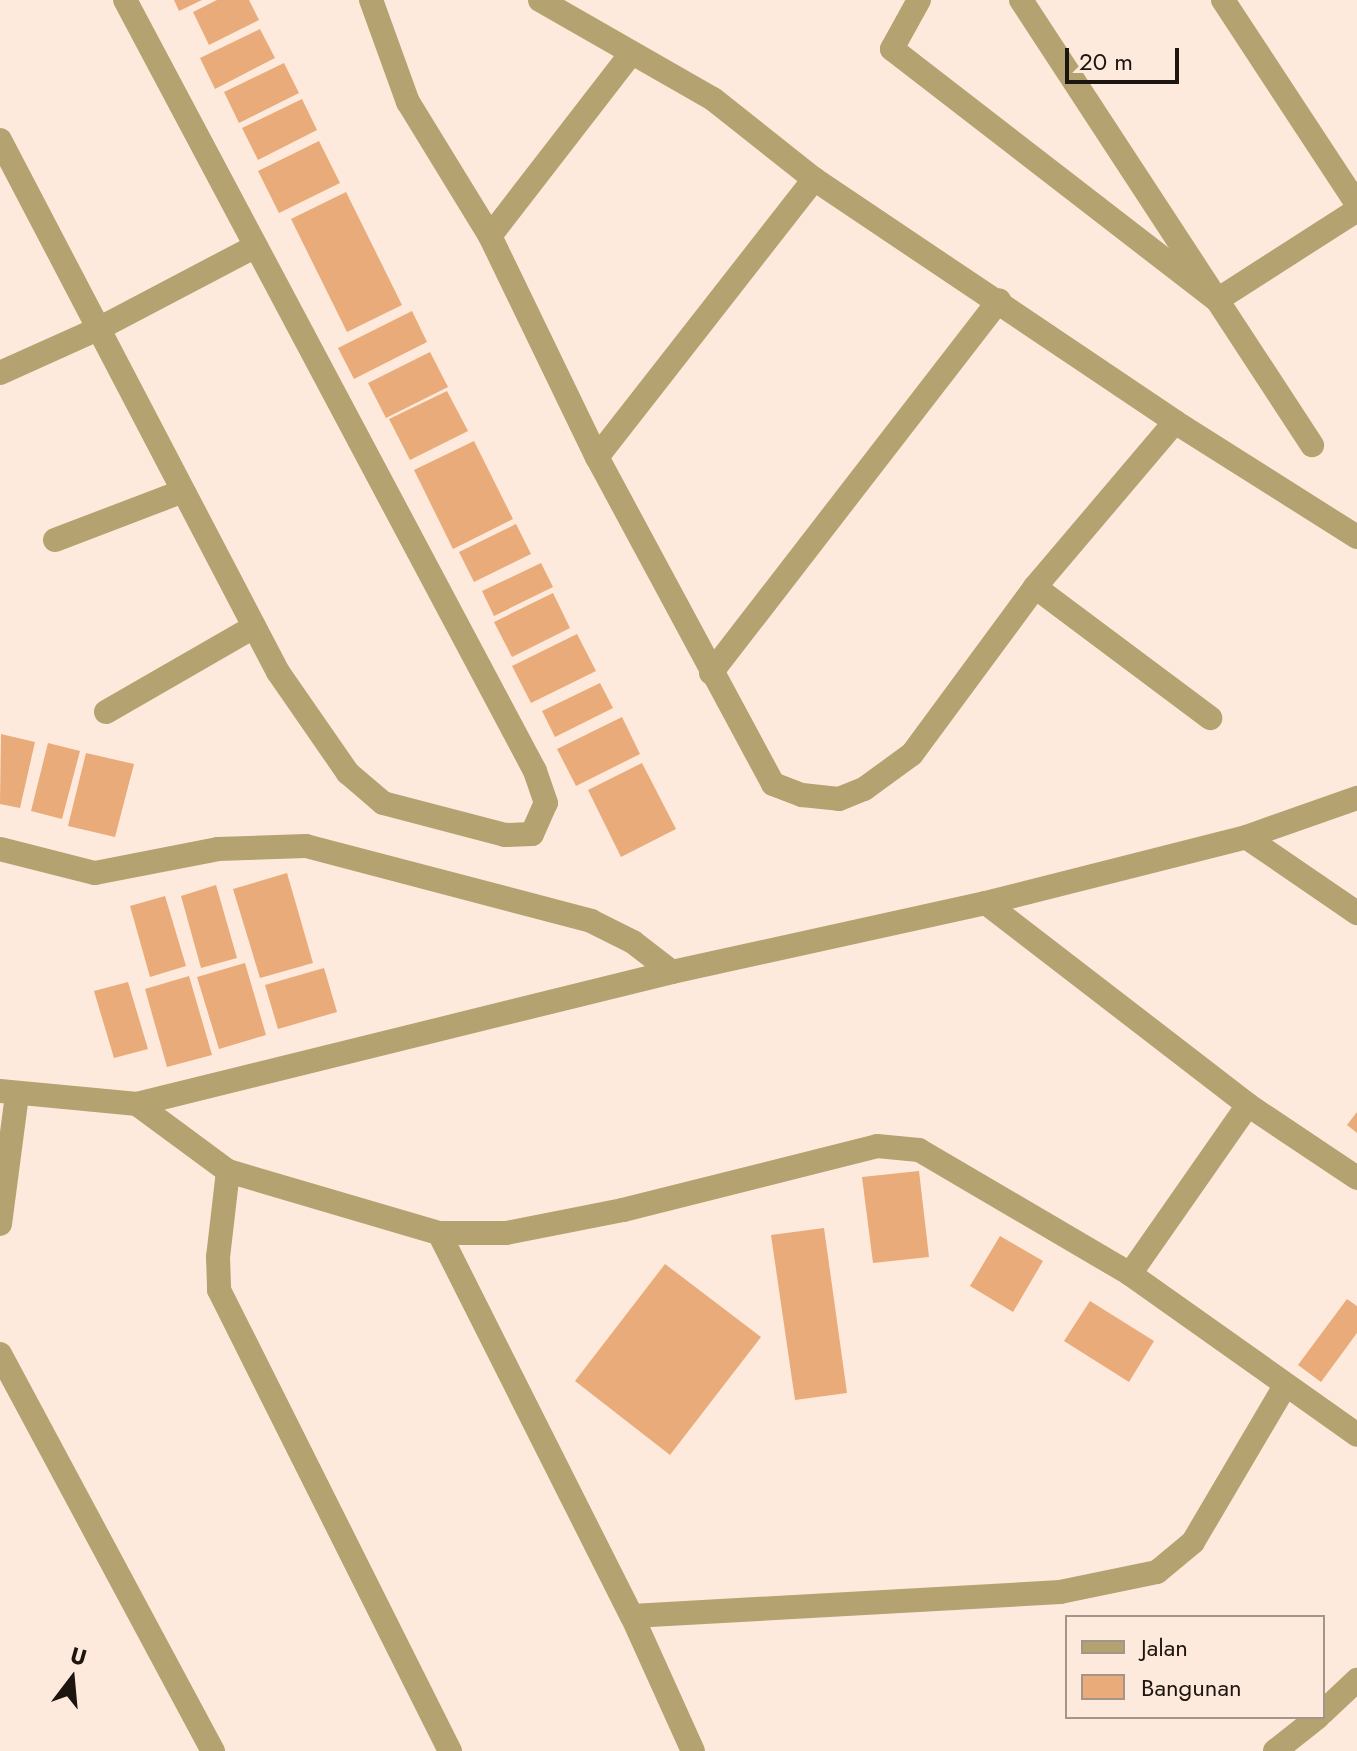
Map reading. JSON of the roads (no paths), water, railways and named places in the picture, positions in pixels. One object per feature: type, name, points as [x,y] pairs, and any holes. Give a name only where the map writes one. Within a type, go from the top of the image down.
[{"type":"street","points":[[0,140],[278,672],[365,792],[383,803],[505,835],[532,834],[541,821],[546,803],[535,771],[125,0]]},
{"type":"street","points":[[371,0],[408,102],[490,236],[597,457],[773,784],[802,795],[839,799],[864,789],[912,754],[1035,587],[1175,422]]},
{"type":"street","points":[[540,0],[629,56],[713,99],[814,179],[999,300],[1175,422],[1357,537]]},
{"type":"street","points":[[919,0],[892,49],[1217,300]]},
{"type":"street","points":[[1021,0],[1312,445]]},
{"type":"street","points":[[1217,300],[1357,207],[1223,0]]},
{"type":"street","points":[[490,236],[629,56]]},
{"type":"street","points":[[597,457],[814,179]]},
{"type":"street","points":[[0,373],[98,329],[256,246]]},
{"type":"street","points":[[711,673],[999,300]]},
{"type":"street","points":[[55,540],[183,491]]},
{"type":"street","points":[[1035,587],[1210,718]]},
{"type":"street","points":[[106,712],[254,627]]},
{"type":"street","points":[[0,1224],[8,1093],[137,1104],[672,972],[986,903],[1246,837],[1357,798]]},
{"type":"street","points":[[1246,837],[1357,913]]},
{"type":"street","points":[[0,849],[95,873],[218,849],[306,846],[591,921],[633,942],[672,972]]},
{"type":"street","points":[[986,903],[1248,1105],[1357,1178]]},
{"type":"street","points":[[137,1104],[228,1171],[439,1233],[506,1233],[623,1210],[877,1146],[919,1150],[958,1168],[1130,1274],[1357,1435]]},
{"type":"street","points":[[1130,1274],[1248,1105]]},
{"type":"street","points":[[228,1171],[218,1257],[219,1290],[450,1751]]},
{"type":"street","points":[[439,1233],[632,1616],[693,1751]]},
{"type":"street","points":[[0,1354],[213,1751]]},
{"type":"street","points":[[632,1616],[1060,1592],[1157,1572],[1193,1542],[1285,1386]]},
{"type":"street","points":[[1325,1710],[1357,1680]]},
{"type":"street","points":[[1275,1751],[1315,1719]]}]
